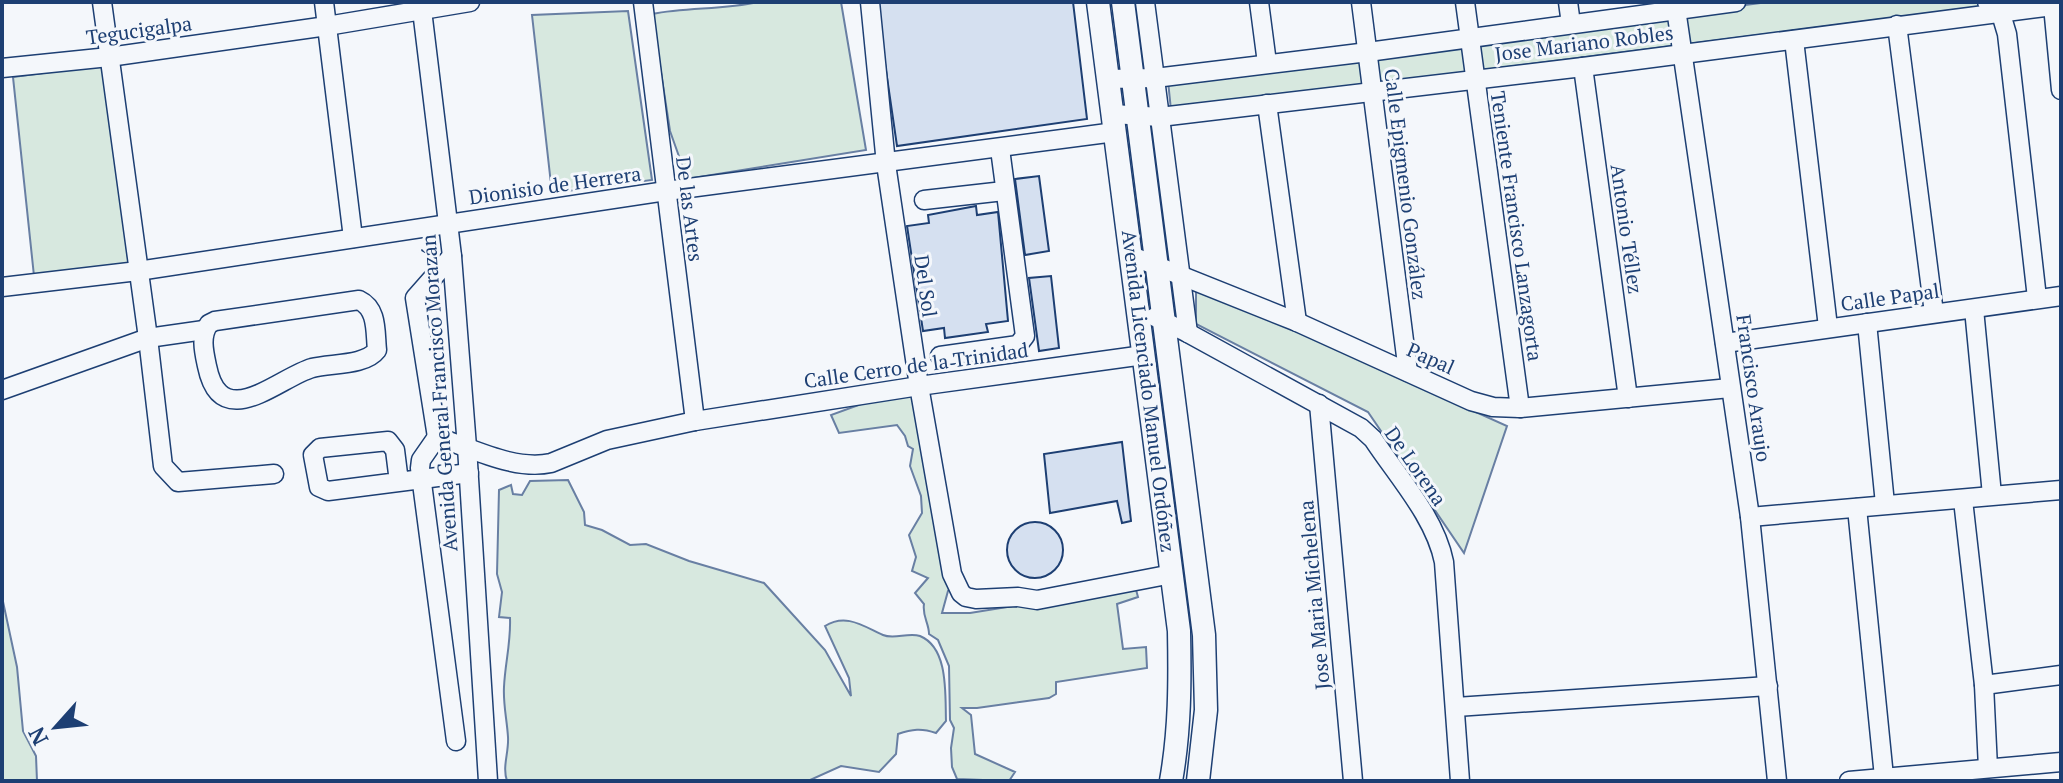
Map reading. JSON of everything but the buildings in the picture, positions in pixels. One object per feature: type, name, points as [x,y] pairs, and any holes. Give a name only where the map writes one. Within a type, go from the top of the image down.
[{"type":"main road","name":"Avenida Licenciado Manuel Ordóñez","points":[[1098,2],[1179,631],[1179,736],[1171,781]]},
{"type":"main road","name":"Avenida Licenciado Manuel Ordóñez","points":[[1123,2],[1144,78],[1149,116],[1157,267],[1204,635],[1206,710],[1198,781]]},
{"type":"street","points":[[102,2],[163,466],[178,482],[274,474]]},
{"type":"street","points":[[324,2],[353,238]]},
{"type":"street","name":"Tegucigalpa","points":[[2,68],[109,57],[327,26],[422,6],[470,2]]},
{"type":"street","name":"De las Artes","points":[[643,2],[695,421]]},
{"type":"street","name":"Del Sol","points":[[870,2],[886,164],[919,386],[952,574],[961,593],[976,599],[1018,597],[1037,600],[1172,574]]},
{"type":"street","points":[[1144,78],[1145,2]]},
{"type":"street","points":[[1259,2],[1267,63]]},
{"type":"street","name":"Calle Epigmenio González","points":[[1361,2],[1408,372]]},
{"type":"street","name":"Teniente Francisco Lanzagorta","points":[[1465,2],[1520,408]]},
{"type":"street","points":[[1568,2],[1571,24]]},
{"type":"street","name":"Jose Mariano Robles","points":[[1109,79],[1144,78],[1368,52],[1676,6],[1736,2]]},
{"type":"street","points":[[2057,5],[2061,90]]},
{"type":"street","name":"Jose Mariano Robles","points":[[1114,123],[1149,116],[1794,40],[1994,8],[2057,5]]},
{"type":"street","name":"Avenida General Francisco Morazán","points":[[422,6],[452,256],[488,781]]},
{"type":"street","name":"Francisco Araujo","points":[[1676,6],[1750,517],[1777,781]]},
{"type":"street","points":[[1994,8],[2007,34],[2037,298]]},
{"type":"street","points":[[1897,25],[1934,313]]},
{"type":"street","points":[[1794,40],[1828,327]]},
{"type":"street","name":"Antonio Téllez","points":[[1583,67],[1628,398]]},
{"type":"street","points":[[1267,104],[1297,322]]},
{"type":"street","points":[[1149,116],[1182,276],[1188,333]]},
{"type":"street","name":"Dionisio de Herrera","points":[[2,287],[138,271],[666,191],[1000,149],[1114,123]]},
{"type":"street","points":[[940,356],[1018,345],[1025,336],[1000,149]]},
{"type":"street","points":[[924,200],[1004,191]]},
{"type":"street","points":[[452,256],[415,298],[437,437],[421,460],[421,480],[456,741]]},
{"type":"street","name":"Papal","points":[[1132,256],[1297,322],[1471,401],[1493,407],[1520,408],[1730,388]]},
{"type":"street","name":"Calle Papal","points":[[1725,343],[2061,296]]},
{"type":"street","points":[[2,390],[148,338],[204,330],[215,321],[359,300],[370,308],[373,315],[377,350],[367,359],[302,371],[264,394],[248,400],[235,399],[218,392],[211,381],[204,330]]},
{"type":"street","points":[[1974,309],[1992,495]]},
{"type":"street","name":"De Lorena","points":[[1138,310],[1188,333],[1319,404],[1361,428],[1373,439],[1436,534],[1444,562],[1460,781]]},
{"type":"street","points":[[1867,323],[1885,504]]},
{"type":"street","name":"Calle Cerro de la Trinidad","points":[[437,437],[517,463],[542,465],[607,440],[695,421],[1144,355]]},
{"type":"street","name":"Jose Maria Michelena","points":[[1319,404],[1353,781]]},
{"type":"street","points":[[399,482],[395,450],[388,441],[320,448],[313,455],[319,487],[323,491],[421,480],[469,473]]},
{"type":"street","points":[[1750,517],[2061,490]]},
{"type":"street","points":[[1963,500],[1984,685],[1988,768]]},
{"type":"street","points":[[1857,508],[1884,777]]},
{"type":"street","points":[[1984,685],[2061,675]]},
{"type":"street","points":[[1456,707],[1768,686]]},
{"type":"street","points":[[1849,781],[2061,762]]},
{"type":"shaded area","points":[[758,2],[841,2],[866,150],[687,179],[670,131],[652,14]]},
{"type":"shaded area","points":[[1768,2],[2016,2],[1171,110],[1168,81]]},
{"type":"shaded area","points":[[628,11],[652,180],[552,193],[532,15]]},
{"type":"shaded area","points":[[104,65],[129,266],[34,276],[13,77]]},
{"type":"shaded area","points":[[1196,286],[1507,426],[1464,553],[1368,412],[1196,324]]},
{"type":"shaded area","points":[[918,395],[954,583],[948,591],[942,613],[970,613],[1135,586],[1138,597],[1117,604],[1123,649],[1146,647],[1147,668],[1056,682],[1056,694],[1049,698],[962,708],[971,715],[975,754],[1015,772],[1009,781],[957,779],[952,767],[954,728],[950,720],[949,666],[938,640],[929,634],[924,604],[915,593],[928,578],[912,571],[916,557],[909,535],[922,513],[921,496],[910,466],[913,449],[908,446],[897,425],[839,433],[831,415],[864,403]]},
{"type":"shaded area","points":[[568,480],[584,512],[585,525],[630,545],[646,544],[689,561],[764,583],[825,650],[851,696],[849,678],[825,626],[847,621],[887,636],[920,636],[929,642],[941,661],[946,721],[936,733],[917,730],[898,734],[896,754],[879,772],[841,766],[808,781],[507,781],[508,737],[504,693],[510,618],[499,617],[502,592],[497,574],[499,490],[511,485],[513,494],[522,495],[530,481]]},
{"type":"shaded area","points":[[2,597],[17,667],[23,731],[36,756],[37,781],[2,781]]}]
